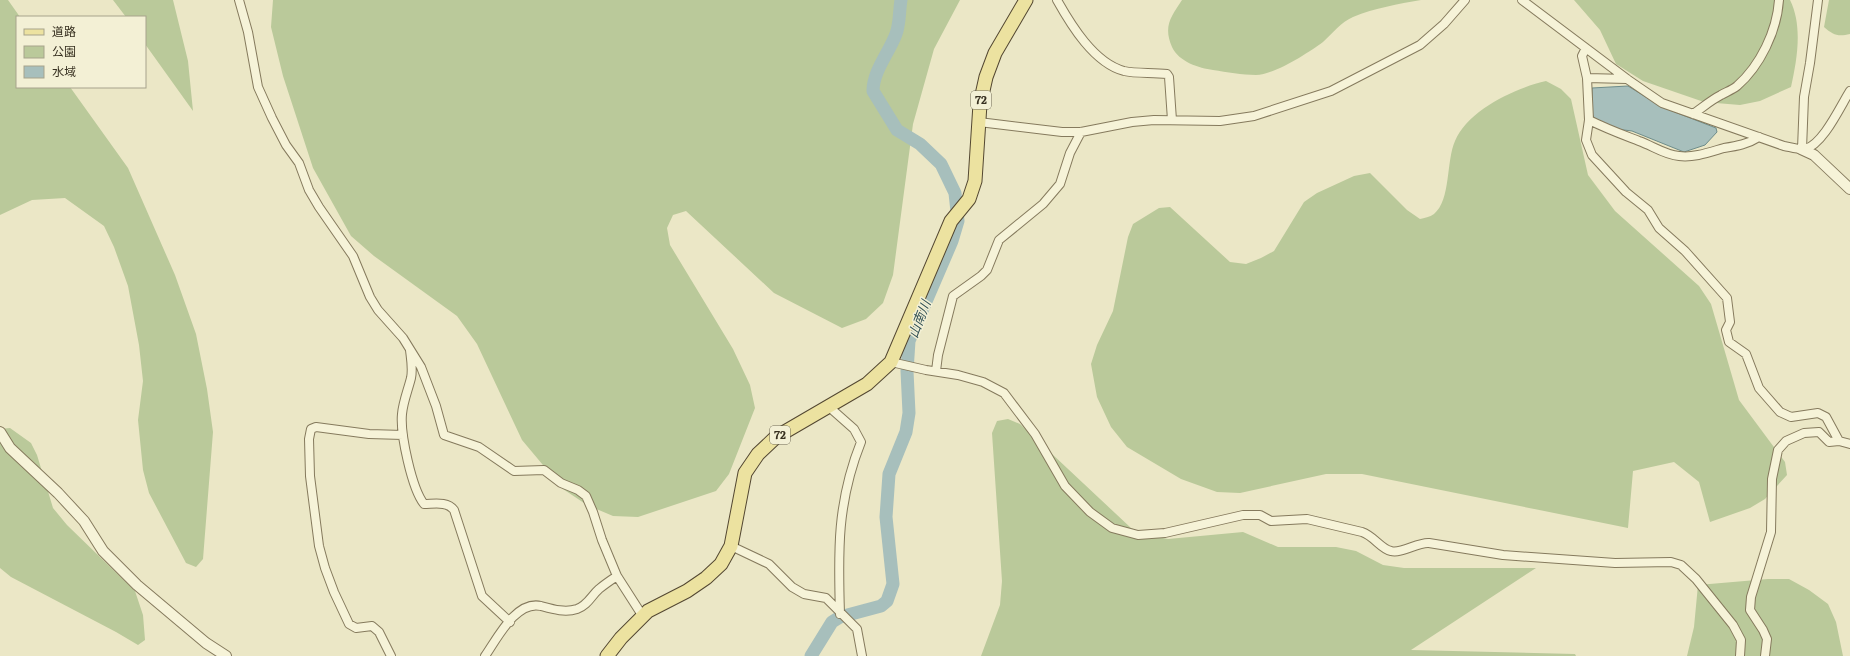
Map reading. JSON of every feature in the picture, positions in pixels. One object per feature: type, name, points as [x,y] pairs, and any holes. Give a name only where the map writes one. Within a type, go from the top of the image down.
[{"type":"main road","name":"72","points":[[608,656],[620,638],[648,611],[687,591],[706,578],[721,564],[731,546],[745,473],[758,454],[776,437],[867,384],[891,362],[951,220],[969,199],[975,182],[980,104],[986,77],[995,53],[1026,0]]},
{"type":"street","points":[[239,0],[248,32],[258,87],[272,118],[286,145],[299,163],[309,190],[353,256],[370,297],[378,310],[410,348],[421,367],[444,435],[479,447],[514,471],[544,470],[560,483],[578,490],[586,496],[594,512],[602,540],[617,576],[642,616]]},
{"type":"street","points":[[1057,0],[1071,22],[1096,54],[1113,67],[1125,71],[1167,74],[1169,77],[1172,120]]},
{"type":"street","points":[[979,122],[1062,132],[1081,132],[1132,122],[1172,120],[1220,121],[1254,116],[1331,91],[1420,45],[1444,24],[1465,0]]},
{"type":"street","points":[[1522,0],[1627,79],[1662,103],[1784,146],[1801,149],[1814,155],[1850,189]]},
{"type":"street","points":[[1693,114],[1736,87],[1750,73],[1765,48],[1777,14],[1779,0]]},
{"type":"street","points":[[1801,149],[1804,97],[1818,0]]},
{"type":"street","points":[[1586,48],[1582,56],[1586,78],[1589,120],[1586,140],[1592,155],[1626,192],[1648,210],[1659,228],[1685,251],[1727,298],[1730,322],[1726,330],[1729,342],[1746,354],[1759,388],[1780,412],[1791,417],[1818,413],[1826,417],[1839,441]]},
{"type":"street","points":[[1586,78],[1627,79]]},
{"type":"street","points":[[1801,149],[1810,147],[1832,125],[1850,91]]},
{"type":"street","points":[[1589,120],[1614,133],[1640,141],[1668,154],[1680,156],[1695,155],[1738,145],[1752,141],[1759,137]]},
{"type":"street","points":[[936,371],[938,355],[953,296],[987,270],[999,240],[1043,204],[1060,184],[1070,153],[1081,132]]},
{"type":"street","points":[[410,348],[411,374],[402,415],[402,435],[409,466],[424,504],[441,504],[451,506],[454,510],[482,596],[510,622]]},
{"type":"street","points":[[891,362],[958,375],[984,382],[1004,393],[1035,434],[1065,486],[1090,512],[1112,528],[1138,535],[1165,533],[1243,515],[1260,515],[1271,521],[1307,520],[1370,534],[1391,551],[1397,551],[1422,542],[1502,555],[1615,563],[1671,562],[1681,565],[1696,579],[1733,625],[1741,640],[1740,656]]},
{"type":"street","points":[[828,406],[854,429],[861,442],[850,469],[841,522],[839,561],[840,614]]},
{"type":"street","points":[[391,656],[379,632],[372,626],[356,628],[349,624],[334,592],[319,546],[310,476],[309,440],[311,429],[316,427],[369,434],[402,435]]},
{"type":"street","points":[[0,432],[10,448],[58,492],[84,521],[102,551],[136,585],[206,643],[226,656]]},
{"type":"street","points":[[1765,656],[1767,639],[1750,610],[1750,597],[1771,532],[1772,479],[1778,450],[1786,441],[1804,433],[1819,432],[1829,442],[1839,441],[1850,444]]},
{"type":"street","points":[[731,546],[769,564],[792,587],[804,594],[826,598],[856,629],[862,656]]},
{"type":"street","points":[[485,656],[518,611],[531,604],[569,611],[578,609],[588,603],[599,589],[617,576]]},
{"type":"green space","points":[[0,0],[8,0],[19,16],[16,16],[16,88],[71,88],[128,168],[175,275],[196,334],[207,389],[213,432],[203,559],[196,567],[186,563],[149,493],[143,470],[138,420],[143,381],[139,345],[128,286],[114,247],[104,226],[65,198],[32,200],[0,215]]},
{"type":"green space","points":[[113,0],[173,0],[188,61],[193,111],[146,45],[146,16],[125,16]]},
{"type":"green space","points":[[273,0],[960,0],[934,49],[913,124],[893,275],[883,303],[866,319],[842,328],[774,293],[686,211],[673,215],[667,228],[670,245],[733,349],[750,385],[755,408],[729,474],[716,491],[638,517],[613,516],[587,505],[563,489],[522,440],[477,344],[457,316],[374,256],[351,236],[313,168],[283,76],[271,27]]},
{"type":"green space","points":[[1182,0],[1421,0],[1378,9],[1353,17],[1341,25],[1323,42],[1300,57],[1272,71],[1256,75],[1202,68],[1179,57],[1169,40],[1168,27]]},
{"type":"green space","points":[[1574,0],[1790,0],[1794,10],[1798,32],[1797,54],[1791,87],[1760,101],[1740,105],[1704,102],[1643,81],[1616,64],[1600,30]]},
{"type":"green space","points":[[1829,0],[1850,0],[1850,34],[1836,35],[1824,27]]},
{"type":"green space","points":[[1546,81],[1561,89],[1571,99],[1588,175],[1615,211],[1699,286],[1711,304],[1739,400],[1785,462],[1787,475],[1765,499],[1750,508],[1710,522],[1699,482],[1674,462],[1633,471],[1628,528],[1362,474],[1326,474],[1240,493],[1217,492],[1181,479],[1127,447],[1111,427],[1097,397],[1091,364],[1097,345],[1113,311],[1128,237],[1133,224],[1159,208],[1170,207],[1230,262],[1246,264],[1274,251],[1304,202],[1317,193],[1354,176],[1370,173],[1407,210],[1420,219],[1429,217],[1439,208],[1443,200],[1446,190],[1452,149],[1461,130],[1481,110],[1494,102],[1521,89]]},
{"type":"green space","points":[[1008,419],[1020,424],[1131,528],[1147,535],[1168,539],[1243,532],[1278,547],[1336,547],[1356,551],[1383,565],[1404,568],[1536,568],[1411,650],[1575,654],[1576,656],[981,656],[1000,605],[1002,581],[992,433],[997,421]]},
{"type":"green space","points":[[10,428],[31,443],[37,455],[53,508],[67,525],[135,591],[143,615],[145,640],[138,645],[11,577],[0,568],[0,429]]},
{"type":"green space","points":[[1768,579],[1789,579],[1809,590],[1828,604],[1836,622],[1843,656],[1687,656],[1694,627],[1698,585]]},
{"type":"water","points":[[1628,86],[1662,107],[1716,128],[1717,132],[1705,145],[1684,152],[1632,131],[1616,129],[1596,121],[1592,114],[1592,88]]},
{"type":"waterway","name":"山南川","points":[[811,656],[832,622],[840,617],[881,606],[887,601],[893,584],[886,517],[889,474],[906,432],[909,413],[907,371],[909,341],[952,241],[958,221],[955,193],[941,164],[920,144],[897,130],[873,91],[878,69],[893,41],[897,30],[901,0]]}]
